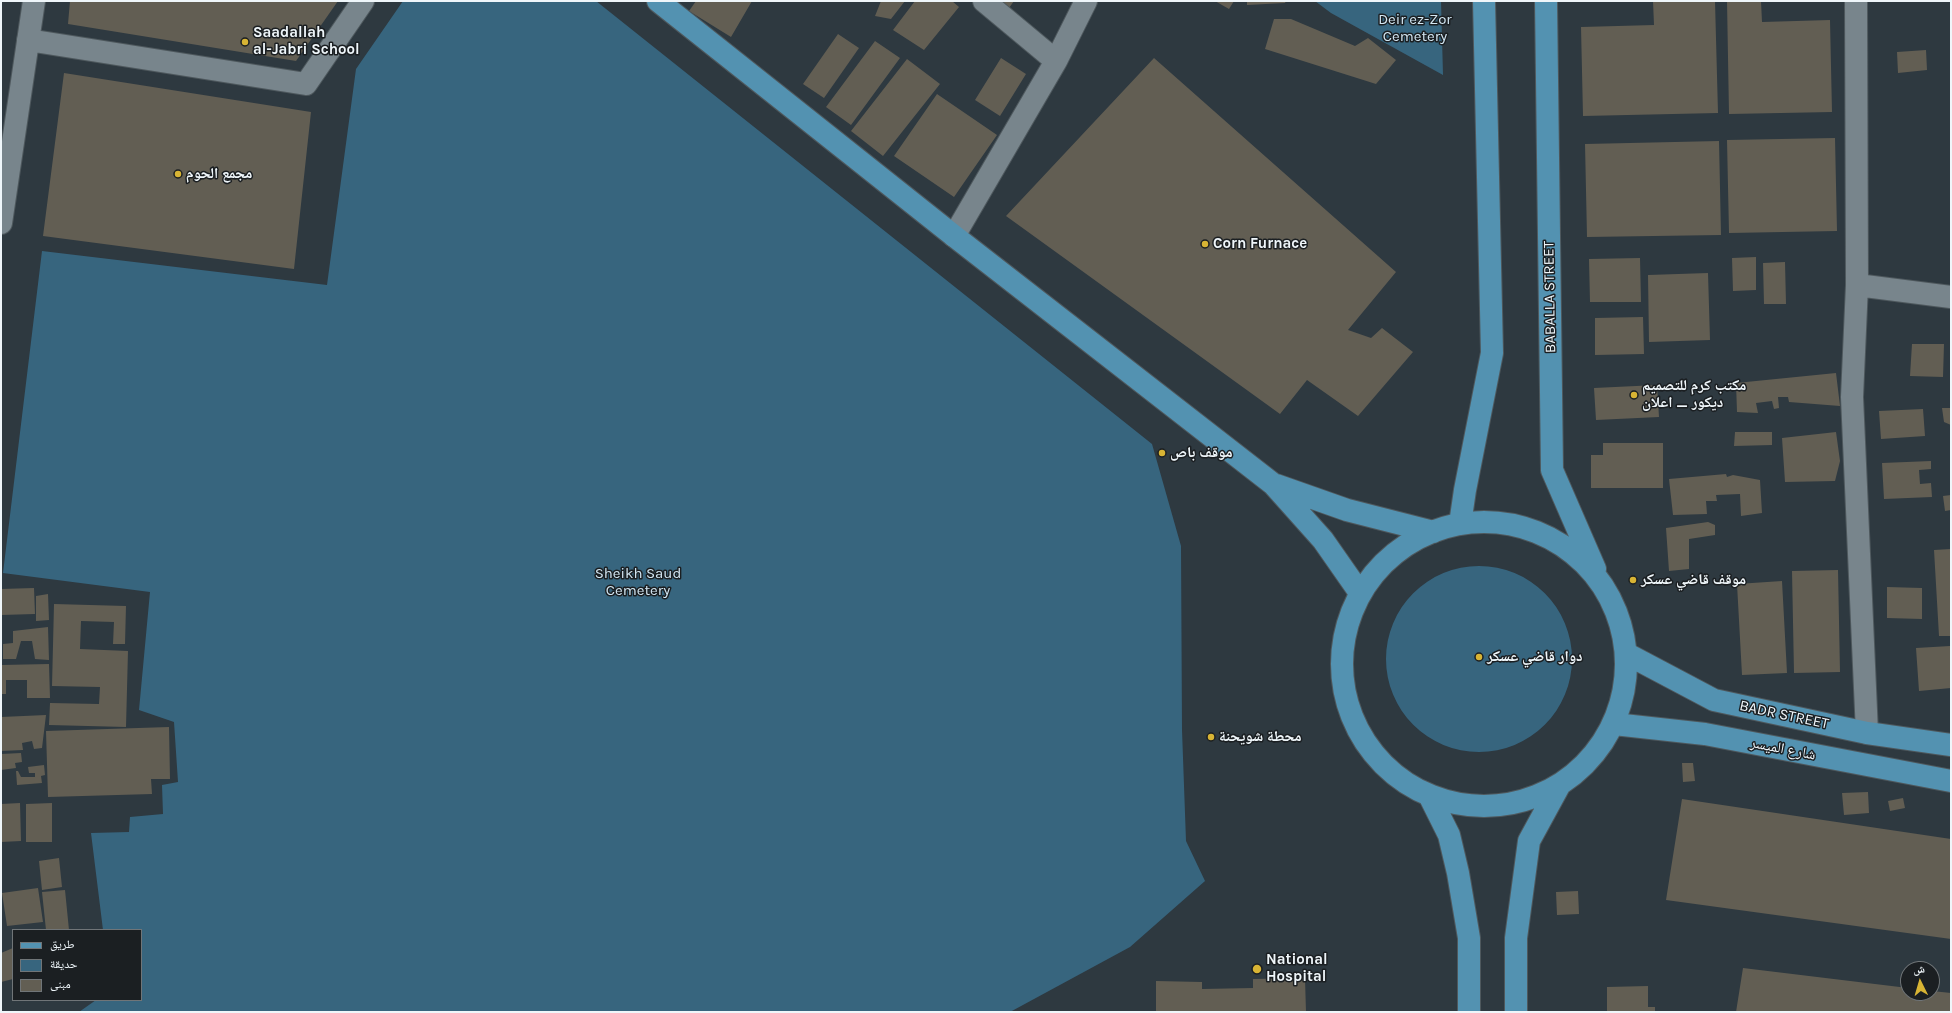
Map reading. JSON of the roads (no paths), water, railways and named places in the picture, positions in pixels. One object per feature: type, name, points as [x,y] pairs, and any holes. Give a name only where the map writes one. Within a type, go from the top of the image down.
[{"type":"main road","points":[[658,1],[954,236],[1273,484],[1323,540],[1360,593]]},
{"type":"main road","points":[[1460,524],[1465,490],[1492,353],[1484,1]]},
{"type":"main road","name":"BABALLA STREET","points":[[1546,1],[1552,470],[1601,583]]},
{"type":"main road","points":[[1273,484],[1347,510],[1433,532]]},
{"type":"main road","points":[[1501,523],[1539,533],[1574,554],[1601,583],[1614,605],[1623,629],[1627,654],[1625,690],[1614,724],[1591,759],[1559,786],[1518,803],[1474,807],[1430,797],[1389,771],[1358,733],[1343,688],[1343,639],[1360,593],[1379,568],[1404,547],[1433,532],[1460,524],[1501,523]]},
{"type":"main road","name":"BADR STREET","points":[[1627,654],[1714,700],[1867,733],[1951,745]]},
{"type":"main road","name":"شارع الميسر","points":[[1614,724],[1705,734],[1951,781]]},
{"type":"main road","points":[[1516,1012],[1516,938],[1529,841],[1559,786]]},
{"type":"main road","points":[[1430,797],[1449,835],[1458,873],[1469,938],[1469,1012]]},
{"type":"street","points":[[1,223],[34,1]]},
{"type":"street","points":[[28,40],[306,84],[363,1]]},
{"type":"street","points":[[984,1],[1056,61]]},
{"type":"street","points":[[954,236],[1056,61],[1086,1]]},
{"type":"street","points":[[1856,1],[1857,285],[1852,397],[1867,733]]},
{"type":"street","points":[[1857,285],[1951,297]]},
{"type":"place","name":"Saadallah al-Jabri School","points":[[245,42]]},
{"type":"place","name":"مجمع الحوم","points":[[178,174]]},
{"type":"place","name":"Corn Furnace","points":[[1205,244]]},
{"type":"place","name":"مكتب كرم للتصميم ديكور _ اعلان","points":[[1634,395]]},
{"type":"place","name":"موقف باص","points":[[1162,453]]},
{"type":"place","name":"موقف قاضي عسكر","points":[[1633,580]]},
{"type":"place","name":"دوار قاضي عسكر","points":[[1479,657]]},
{"type":"place","name":"محطة شويحنة","points":[[1211,737]]},
{"type":"place","name":"National Hospital","points":[[1257,969]]},
{"type":"park label","name":"Deir ez-Zor Cemetery","points":[[1415,28]]},
{"type":"park label","name":"Sheikh Saud Cemetery","points":[[638,582]]}]
